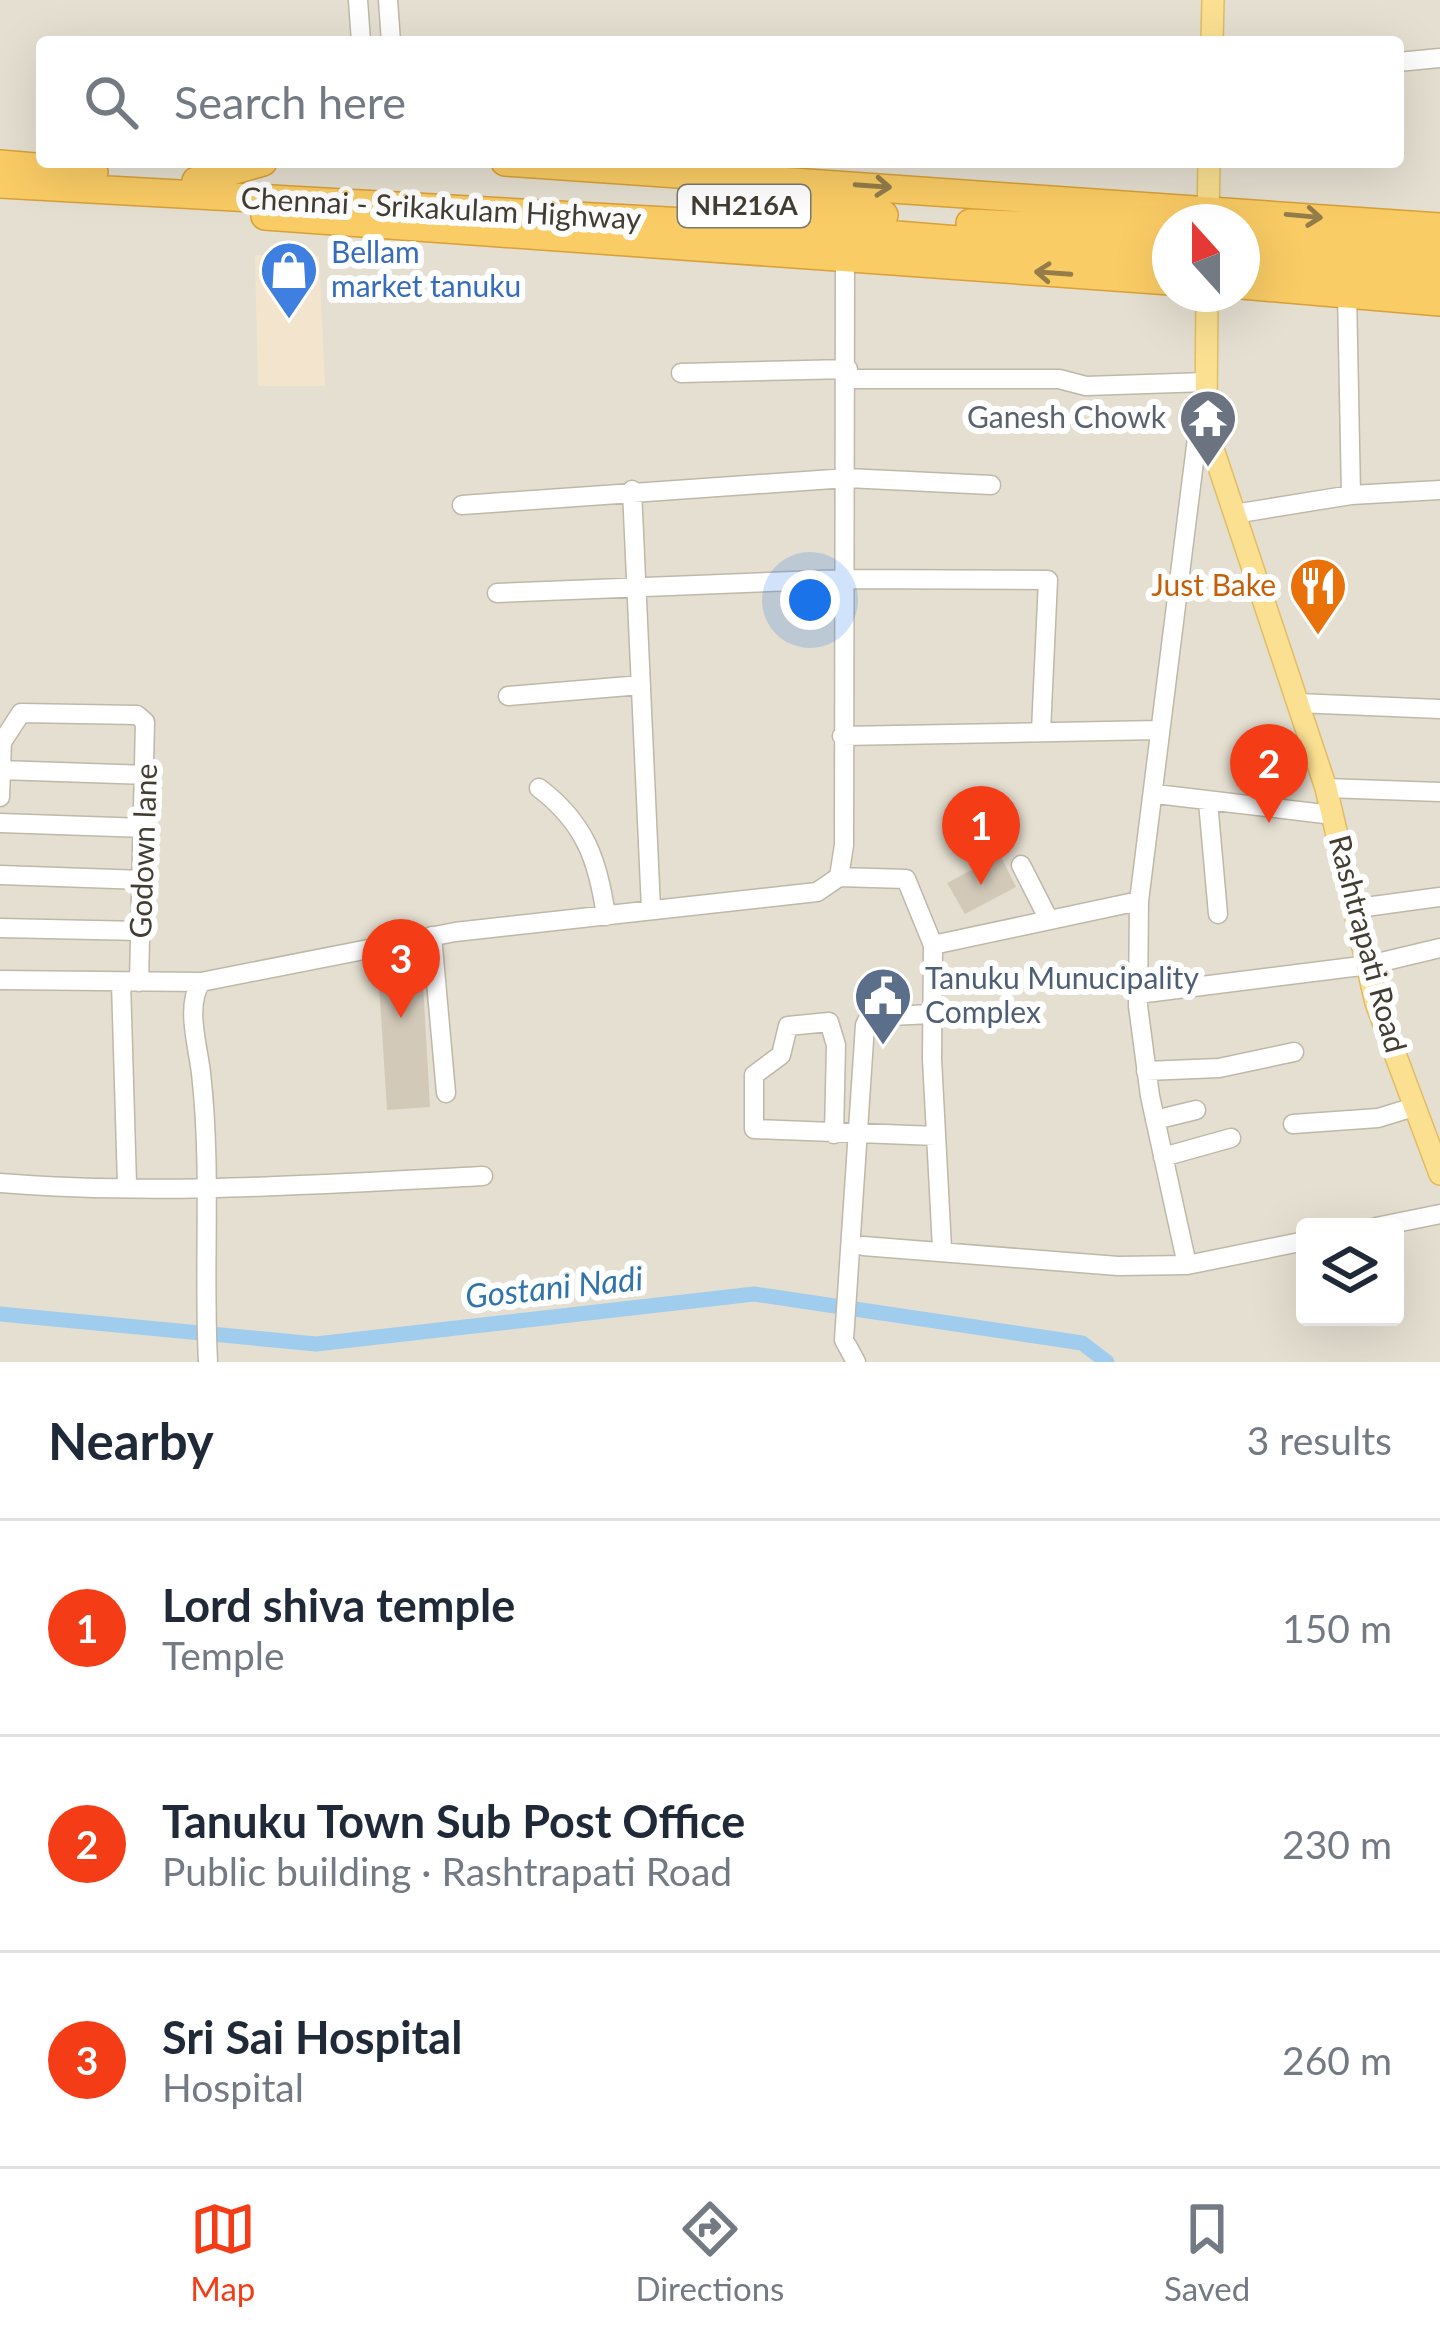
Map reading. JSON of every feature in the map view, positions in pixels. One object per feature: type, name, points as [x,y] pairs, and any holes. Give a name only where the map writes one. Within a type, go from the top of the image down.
[{"type":"highway","name":"NH216A","points":[[0,164],[196,189]]},
{"type":"highway","points":[[196,189],[248,168]]},
{"type":"highway","points":[[585,168],[1152,211]]},
{"type":"highway","name":"Chennai - Srikakulam Highway","points":[[0,184],[196,189],[1127,241],[1152,250]]},
{"type":"highway","points":[[196,189],[252,214],[1152,280]]},
{"type":"highway","points":[[1260,218],[1440,227]]},
{"type":"highway","name":"NH216A","points":[[1127,241],[1152,235]]},
{"type":"highway","points":[[1260,244],[1288,254],[1440,278]]},
{"type":"highway","points":[[1260,259],[1288,254],[1440,253]]},
{"type":"highway","points":[[1260,286],[1440,302]]},
{"type":"main road","points":[[1212,36],[1213,0]]},
{"type":"main road","points":[[1209,168],[1209,204]]},
{"type":"main road","name":"Rashtrapati Road","points":[[1207,312],[1206,415],[1234,514],[1326,788],[1358,908],[1376,1003],[1440,1174]]},
{"type":"street","points":[[358,0],[361,36]]},
{"type":"street","points":[[388,0],[391,36]]},
{"type":"street","points":[[1404,61],[1440,58]]},
{"type":"street","points":[[839,877],[844,845],[845,260]]},
{"type":"street","points":[[1347,292],[1351,495]]},
{"type":"street","points":[[682,373],[1059,379],[1086,386],[1207,382]]},
{"type":"street","points":[[1187,1265],[1147,1071],[1138,994],[1139,901],[1199,422],[1206,415]]},
{"type":"street","points":[[462,505],[847,478],[992,485]]},
{"type":"street","points":[[632,490],[651,908]]},
{"type":"street","points":[[1234,514],[1351,495],[1440,490]]},
{"type":"street","points":[[497,593],[842,579],[1048,580],[1041,730]]},
{"type":"street","points":[[508,696],[641,685]]},
{"type":"street","points":[[1297,703],[1440,710]]},
{"type":"street","name":"Godown lane","points":[[0,797],[2,742],[21,712],[137,715],[149,732],[141,931],[130,982],[127,1185]]},
{"type":"street","points":[[842,736],[1160,730]]},
{"type":"street","points":[[1,770],[148,775]]},
{"type":"street","points":[[539,788],[565,807],[588,840],[606,916]]},
{"type":"street","points":[[1326,788],[1440,792]]},
{"type":"street","points":[[1156,794],[1333,815]]},
{"type":"street","points":[[1208,802],[1218,914]]},
{"type":"street","points":[[0,823],[145,828]]},
{"type":"street","points":[[1021,866],[1049,920]]},
{"type":"street","points":[[0,875],[143,880]]},
{"type":"street","points":[[0,980],[201,982],[432,936],[817,892],[839,877],[906,879],[933,945],[942,1248]]},
{"type":"street","points":[[1358,908],[1440,897]]},
{"type":"street","points":[[933,945],[1139,901]]},
{"type":"street","points":[[0,928],[141,931]]},
{"type":"street","points":[[432,936],[446,1093]]},
{"type":"street","points":[[409,940],[405,972],[435,969]]},
{"type":"street","points":[[1138,994],[1369,965],[1440,948]]},
{"type":"street","points":[[201,982],[194,993],[194,1022],[210,1190],[205,1296],[208,1362]]},
{"type":"street","points":[[856,1362],[844,1340],[855,1249],[868,1017],[932,1014]]},
{"type":"street","points":[[833,1135],[836,1045],[829,1022],[788,1026],[782,1055],[754,1075],[754,1129],[833,1135],[936,1136]]},
{"type":"street","points":[[1147,1071],[1219,1068],[1294,1052]]},
{"type":"street","points":[[1293,1124],[1378,1118],[1414,1107]]},
{"type":"street","points":[[1155,1120],[1196,1110]]},
{"type":"street","points":[[1163,1157],[1232,1138]]},
{"type":"street","points":[[0,1183],[105,1192],[127,1185],[210,1190],[483,1176]]},
{"type":"street","points":[[1404,1221],[1440,1214]]},
{"type":"street","points":[[855,1249],[942,1248],[1118,1266],[1187,1265],[1296,1243]]},
{"type":"shaded area","points":[[0,0],[1440,0],[1440,1362],[0,1362]]},
{"type":"shaded area","name":"Bellam market tanuku","points":[[255,255],[319,256],[325,386],[258,386]]},
{"type":"building","points":[[1000,855],[1016,887],[965,914],[947,883]]},
{"type":"building","points":[[379,984],[423,984],[430,1107],[387,1110]]},
{"type":"waterway","name":"Gostani Nadi","points":[[0,1314],[316,1344],[754,1294],[1082,1343],[1107,1362]]},
{"type":"place","name":"Bellam market tanuku","points":[[289,321]]},
{"type":"place","name":"Ganesh Chowk","points":[[1208,469]]},
{"type":"place","name":"Just Bake","points":[[1318,637]]},
{"type":"place","name":"Tanuku Town Sub Post Office","points":[[1269,823]]},
{"type":"place","name":"Lord shiva temple","points":[[981,885]]},
{"type":"place","name":"Sri Sai Hospital","points":[[401,1018]]},
{"type":"place","name":"Tanuku Munucipality Complex","points":[[883,1047]]}]
